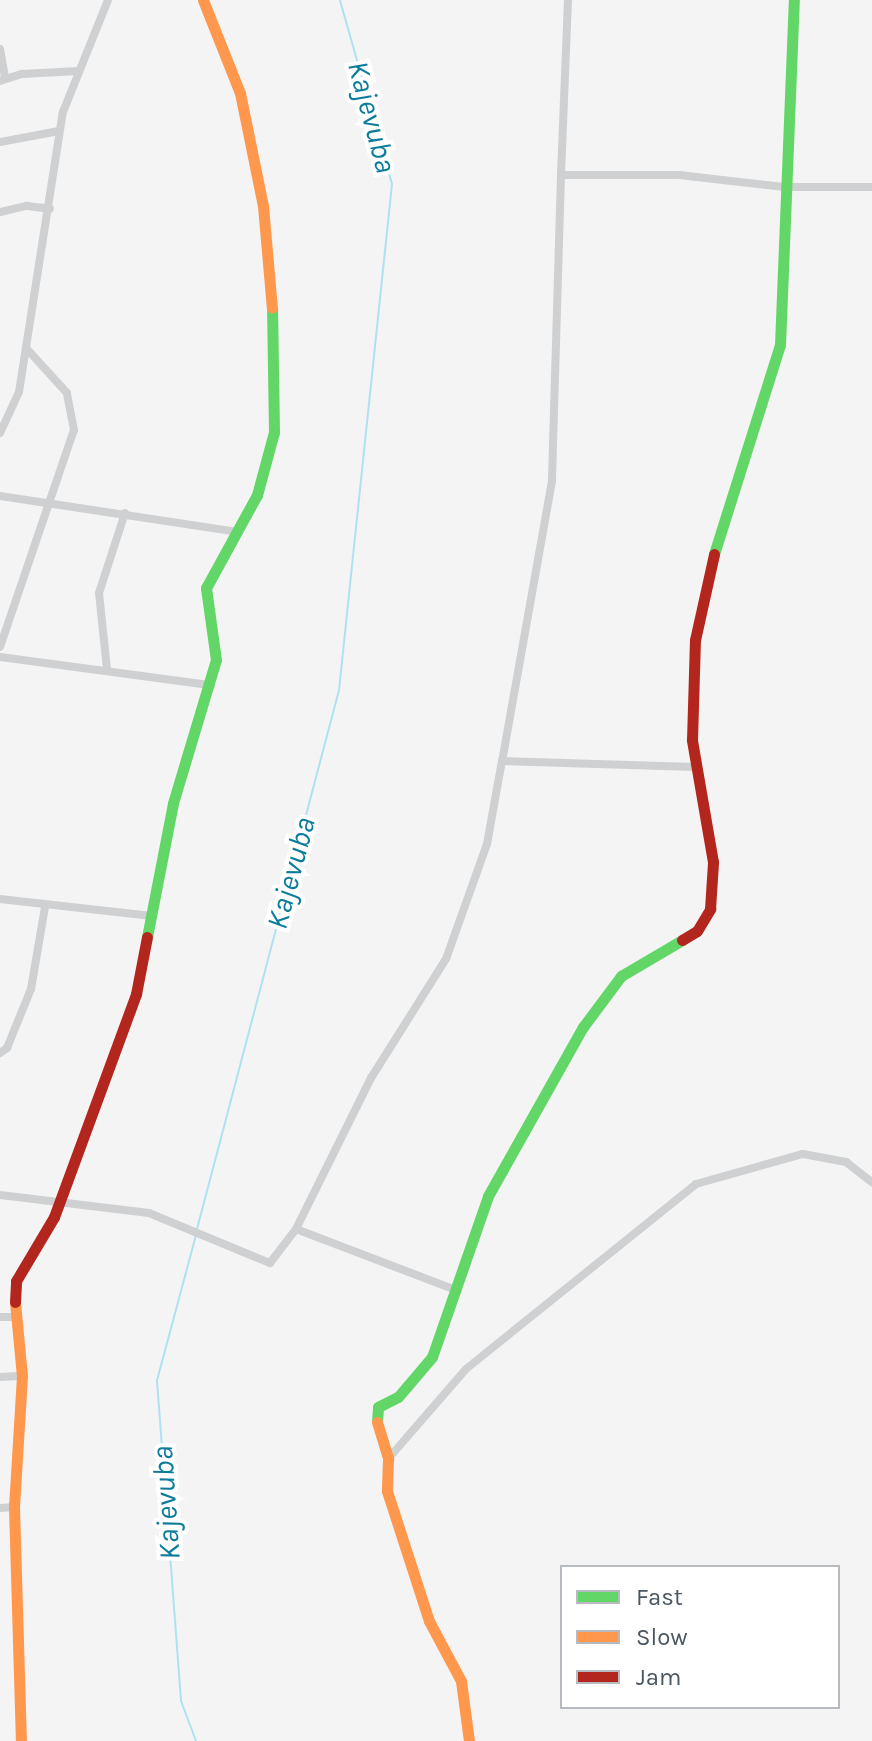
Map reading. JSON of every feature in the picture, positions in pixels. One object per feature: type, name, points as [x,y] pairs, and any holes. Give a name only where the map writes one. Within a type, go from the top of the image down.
[{"type":"street","points":[[0,433],[16,406],[50,209],[59,131],[77,71],[108,0]]},
{"type":"street","points":[[21,1741],[14,1507],[22,1376],[14,1317],[21,1268],[59,1202],[136,994],[173,803],[211,685],[217,641],[206,588],[257,495],[274,432],[275,344],[252,149],[240,93],[203,0]]},
{"type":"street","points":[[0,1195],[149,1213],[270,1263],[296,1229],[371,1078],[446,959],[487,844],[552,481],[568,0]]},
{"type":"street","points":[[469,1741],[461,1681],[429,1621],[387,1491],[388,1459],[379,1441],[378,1407],[398,1397],[427,1364],[458,1292],[488,1196],[583,1027],[621,976],[697,931],[706,919],[713,862],[695,767],[691,714],[699,614],[780,345],[784,187],[794,0]]},
{"type":"street","points":[[0,49],[3,79],[77,71]]},
{"type":"street","points":[[0,142],[59,131]]},
{"type":"street","points":[[561,175],[679,175],[784,187],[872,187]]},
{"type":"street","points":[[0,212],[27,206],[50,209]]},
{"type":"street","points":[[0,647],[52,504],[74,430],[74,410],[67,393],[26,348]]},
{"type":"street","points":[[0,496],[237,532]]},
{"type":"street","points":[[107,669],[99,593],[125,513]]},
{"type":"street","points":[[0,657],[211,685]]},
{"type":"street","points":[[502,761],[695,767]]},
{"type":"street","points":[[0,899],[45,907],[152,916]]},
{"type":"street","points":[[0,1053],[7,1048],[31,989],[45,907]]},
{"type":"street","points":[[388,1459],[466,1369],[696,1184],[803,1154],[846,1162],[872,1182]]},
{"type":"street","points":[[296,1229],[458,1292]]},
{"type":"street","points":[[0,1317],[14,1317]]},
{"type":"street","points":[[0,1377],[22,1376]]},
{"type":"street","points":[[0,1508],[14,1507]]},
{"type":"waterway","name":"Kajevuba","points":[[197,1229],[339,690],[392,184],[340,0]]},
{"type":"waterway","name":"Kajevuba","points":[[196,1235],[157,1381],[181,1701],[196,1741]]},
{"type":"traffic: fast","points":[[714,554],[780,345],[794,0]]},
{"type":"traffic: fast","points":[[147,937],[173,803],[216,660],[206,588],[257,495],[274,432],[272,308]]},
{"type":"traffic: fast","points":[[377,1422],[378,1407],[398,1397],[432,1357],[488,1196],[583,1027],[621,976],[682,940]]},
{"type":"traffic: slow","points":[[203,0],[240,93],[263,206],[272,308]]},
{"type":"traffic: slow","points":[[15,1302],[22,1376],[14,1507],[21,1741]]},
{"type":"traffic: slow","points":[[377,1422],[388,1459],[387,1491],[429,1621],[461,1681],[469,1741]]},
{"type":"traffic: jam","points":[[682,940],[697,931],[710,909],[713,862],[692,740],[695,640],[714,554]]},
{"type":"traffic: jam","points":[[15,1302],[16,1281],[54,1217],[136,994],[147,937]]}]
